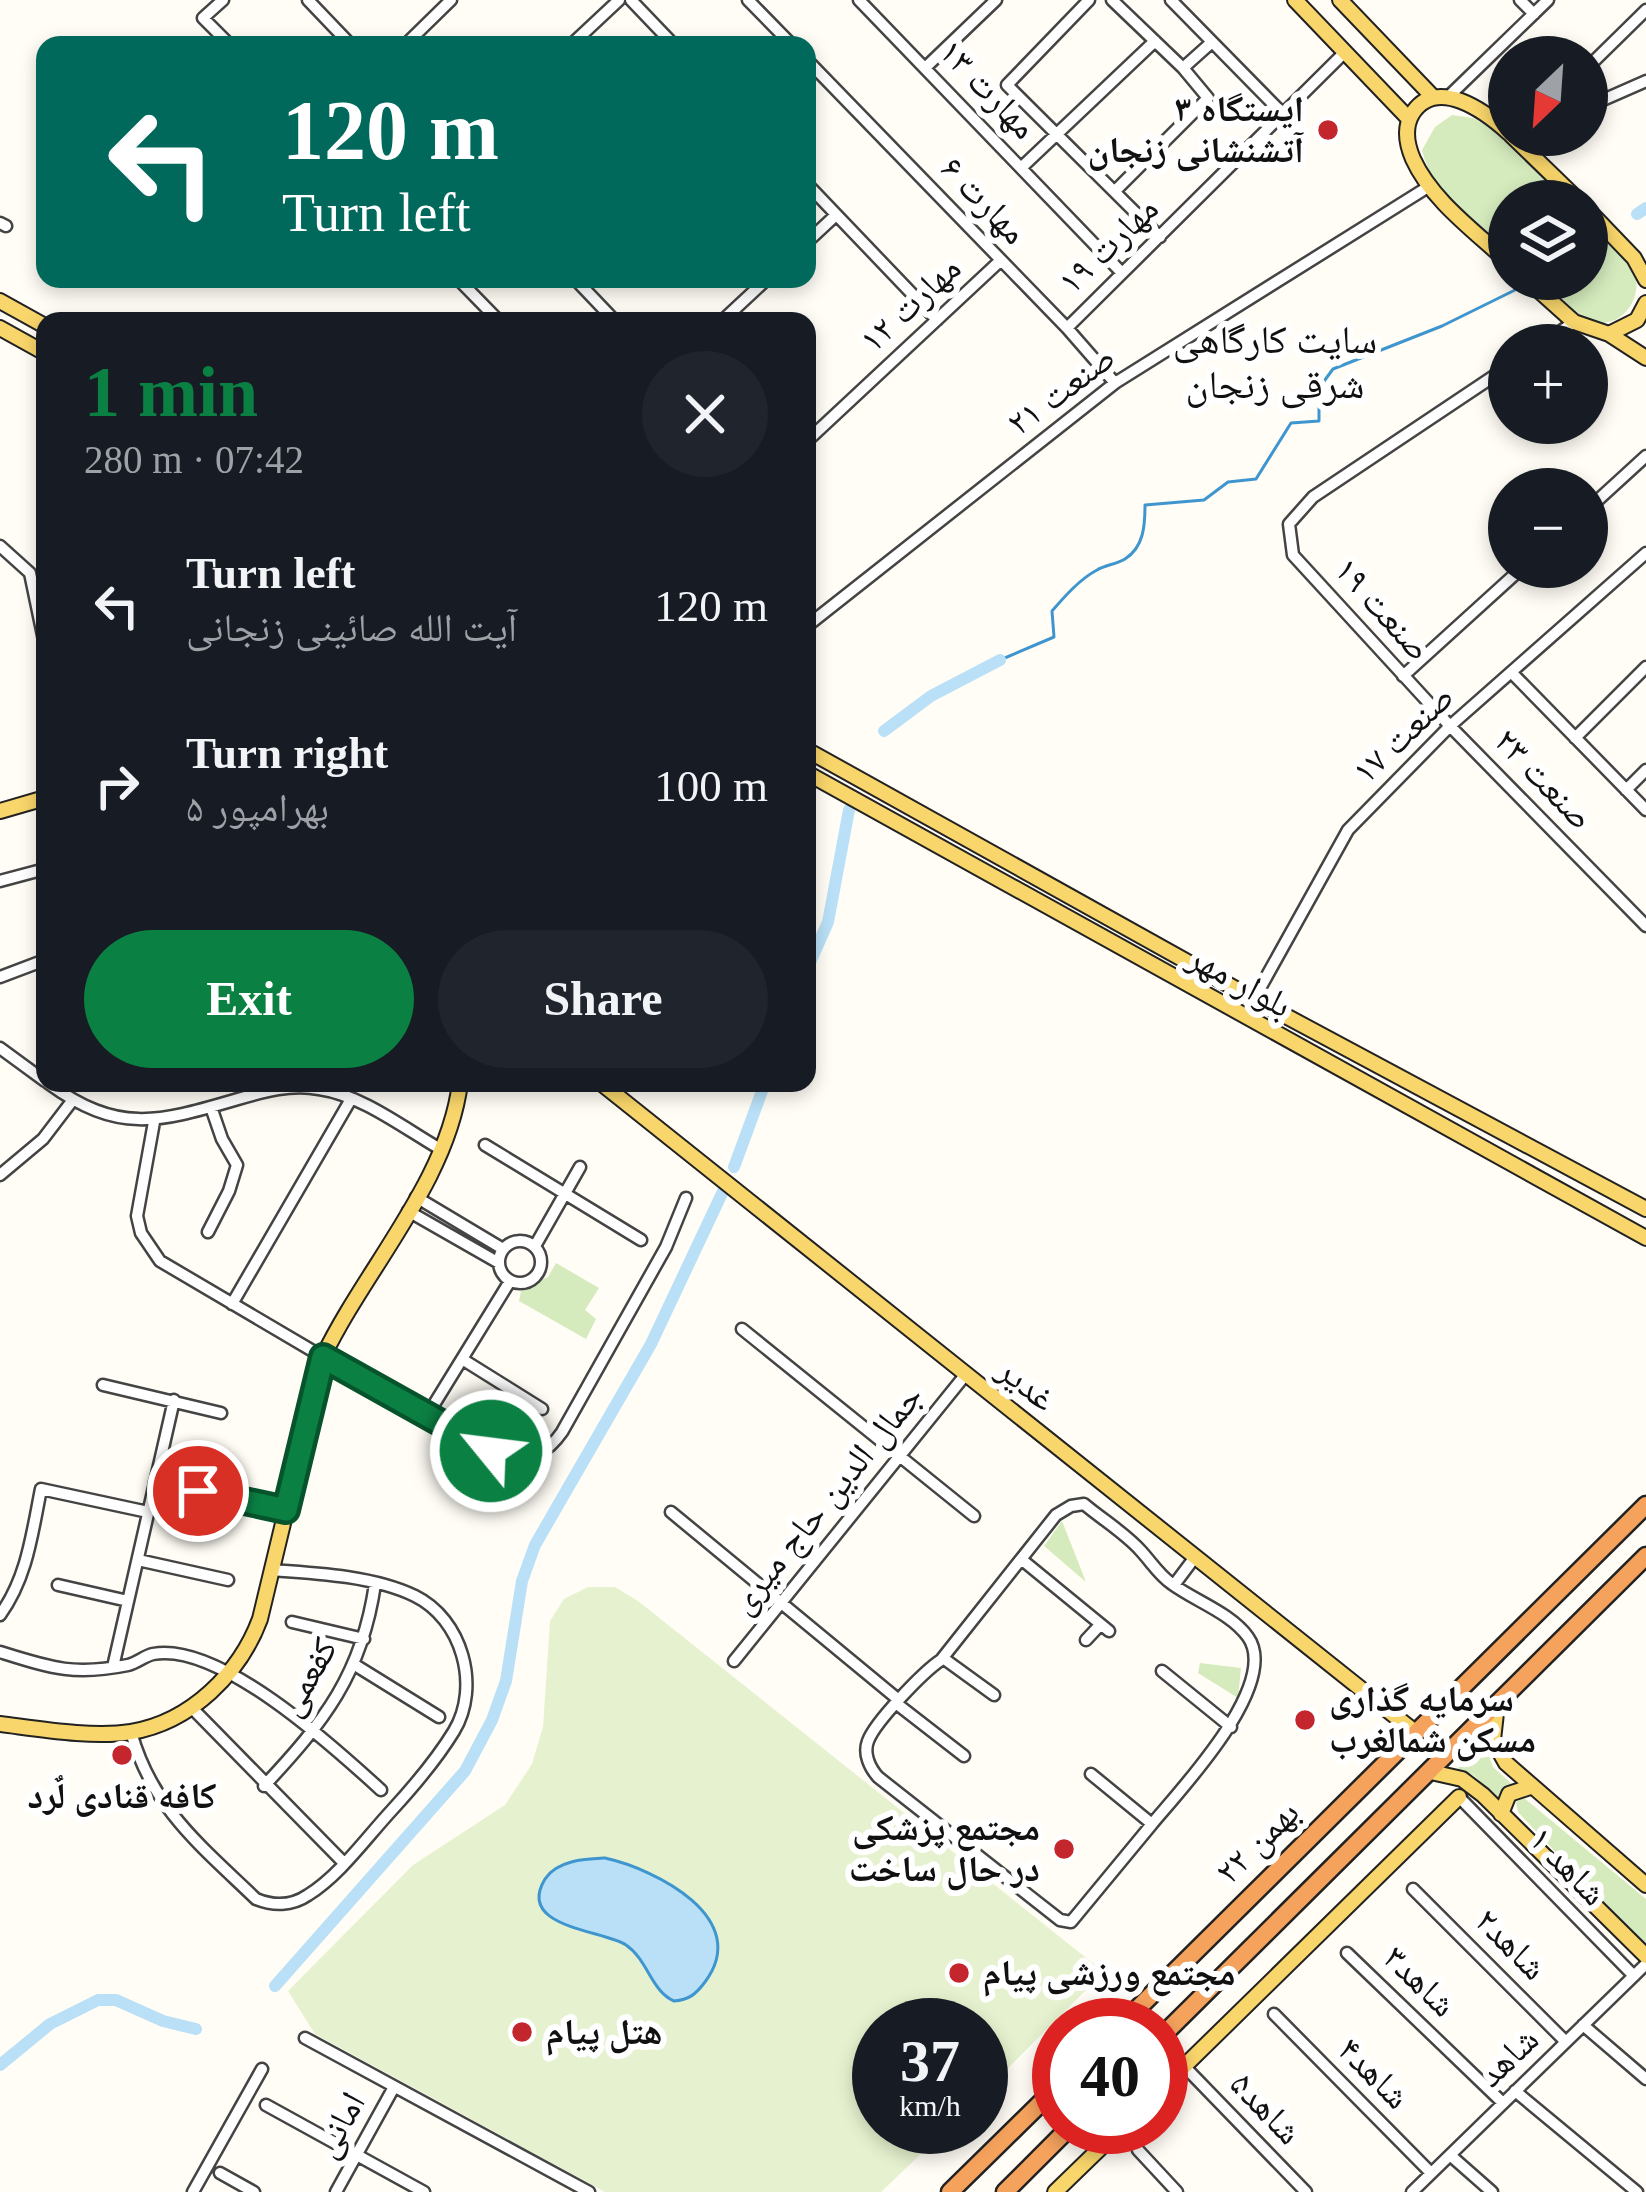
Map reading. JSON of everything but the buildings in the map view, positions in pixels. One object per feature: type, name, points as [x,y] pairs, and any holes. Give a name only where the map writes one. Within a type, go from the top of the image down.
[{"type":"highway","name":"۲۲ بهمن","points":[[1148,1998],[1646,1505]]},
{"type":"highway","name":"۲۲ بهمن","points":[[1188,2010],[1646,1556]]},
{"type":"highway","points":[[1186,1961],[1187,1984],[1196,1988],[1218,1981]]},
{"type":"highway","points":[[950,2192],[1032,2112]]},
{"type":"highway","points":[[1017,2188],[1047,2154]]},
{"type":"main road","points":[[1294,0],[1409,119],[1411,154],[1428,187],[1488,243]]},
{"type":"main road","points":[[1340,0],[1441,97],[1488,116]]},
{"type":"main road","points":[[1409,119],[1418,107],[1441,97]]},
{"type":"main road","points":[[1535,156],[1559,180]]},
{"type":"main road","points":[[1608,233],[1645,274]]},
{"type":"main road","points":[[1549,300],[1574,322],[1610,334],[1646,358]]},
{"type":"main road","points":[[0,301],[36,321]]},
{"type":"main road","points":[[1610,334],[1637,320],[1646,303]]},
{"type":"main road","points":[[0,328],[36,348]]},
{"type":"main road","name":"بلوار مهر","points":[[816,755],[1254,999],[1646,1209]]},
{"type":"main road","name":"بلوار مهر","points":[[816,778],[1646,1238]]},
{"type":"main road","points":[[882,815],[893,798]]},
{"type":"main road","points":[[0,811],[36,801]]},
{"type":"main road","points":[[0,1724],[60,1732],[131,1732],[191,1707],[230,1673],[250,1647],[323,1357],[442,1150],[458,1092]]},
{"type":"main road","name":"غدیر","points":[[612,1092],[1415,1732]]},
{"type":"main road","points":[[1497,1704],[1493,1740],[1506,1763],[1646,1885]]},
{"type":"main road","points":[[1431,1772],[1462,1779],[1646,1960]]},
{"type":"main road","points":[[1501,1814],[1509,1794],[1530,1787]]},
{"type":"main road","points":[[1188,2062],[1459,1797]]},
{"type":"main road","points":[[1055,2192],[1094,2154]]},
{"type":"street","points":[[221,36],[203,18],[223,0]]},
{"type":"street","points":[[308,0],[342,36]]},
{"type":"street","points":[[414,36],[451,0]]},
{"type":"street","points":[[581,36],[619,0]]},
{"type":"street","points":[[631,0],[665,36]]},
{"type":"street","points":[[748,0],[783,36]]},
{"type":"street","name":"مهارت ۱۳","points":[[859,0],[1122,273]]},
{"type":"street","points":[[925,68],[996,0]]},
{"type":"street","points":[[1090,0],[1007,85],[1160,237]]},
{"type":"street","points":[[1112,0],[1184,68],[1208,98],[1115,190]]},
{"type":"street","points":[[1171,0],[1283,114]]},
{"type":"street","points":[[1520,0],[1534,14]]},
{"type":"street","points":[[1441,97],[1548,0]]},
{"type":"street","points":[[1608,47],[1646,10]]},
{"type":"street","points":[[1022,167],[1155,41]]},
{"type":"street","points":[[1184,68],[1213,42]]},
{"type":"street","name":"مهارت ۱۹","points":[[1067,328],[1346,52]]},
{"type":"street","name":"مهارت ۶","points":[[816,69],[1115,383]]},
{"type":"street","points":[[1608,98],[1646,81]]},
{"type":"street","name":"صنعت ۲۱","points":[[816,619],[1115,383],[1428,187]]},
{"type":"street","points":[[816,194],[937,320]]},
{"type":"street","points":[[816,234],[836,215]]},
{"type":"street","name":"مهارت ۱۲","points":[[816,433],[1001,260]]},
{"type":"street","points":[[467,288],[491,312]]},
{"type":"street","points":[[584,288],[606,312]]},
{"type":"street","points":[[732,312],[757,288]]},
{"type":"street","name":"صنعت ۱۹","points":[[1450,726],[1293,555],[1288,524],[1313,497],[1488,380]]},
{"type":"street","points":[[1608,491],[1646,456]]},
{"type":"street","points":[[0,546],[29,573],[36,604]]},
{"type":"street","name":"صنعت ۱۷","points":[[1254,999],[1348,830],[1450,726],[1646,553]]},
{"type":"street","points":[[1403,676],[1500,588]]},
{"type":"street","points":[[1576,738],[1646,667]]},
{"type":"street","points":[[1512,673],[1646,810]]},
{"type":"street","name":"صنعت ۲۳","points":[[1450,726],[1646,926]]},
{"type":"street","points":[[1626,790],[1646,770]]},
{"type":"street","points":[[0,881],[36,874]]},
{"type":"street","points":[[0,977],[36,964]]},
{"type":"street","points":[[0,1048],[36,1070]]},
{"type":"street","points":[[62,1092],[110,1117],[154,1121],[263,1092]]},
{"type":"street","points":[[337,1092],[442,1150]]},
{"type":"street","points":[[232,1304],[351,1099]]},
{"type":"street","points":[[0,1175],[43,1139],[72,1101]]},
{"type":"street","points":[[208,1232],[230,1191],[237,1165],[211,1107]]},
{"type":"street","points":[[154,1121],[137,1199],[141,1233],[160,1261],[508,1459],[532,1457],[562,1432],[665,1247],[686,1198]]},
{"type":"street","points":[[484,1145],[640,1240]]},
{"type":"street","points":[[535,1246],[580,1167]]},
{"type":"street","points":[[412,1204],[503,1249]]},
{"type":"street","points":[[412,1204],[499,1263],[509,1280],[533,1279],[541,1269],[535,1246],[524,1241],[503,1249],[499,1263]]},
{"type":"street","points":[[433,1406],[509,1280]]},
{"type":"street","points":[[742,1329],[974,1516]]},
{"type":"street","points":[[462,1359],[542,1409]]},
{"type":"street","name":"جمال الدین حاج میری","points":[[734,1661],[966,1374]]},
{"type":"street","points":[[103,1385],[220,1413]]},
{"type":"street","points":[[113,1666],[174,1400]]},
{"type":"street","points":[[155,1482],[286,1510]]},
{"type":"street","points":[[0,1615],[26,1567],[40,1489],[148,1512]]},
{"type":"street","points":[[1084,1504],[1174,1586],[1252,1641],[1252,1666],[1240,1713],[1071,1922],[1060,1920],[870,1769],[867,1742],[895,1700],[943,1658],[1056,1515],[1084,1504]]},
{"type":"street","points":[[671,1512],[964,1756]]},
{"type":"street","points":[[1174,1586],[1195,1557]]},
{"type":"street","points":[[1021,1559],[1105,1628],[1087,1640]]},
{"type":"street","points":[[138,1560],[228,1580]]},
{"type":"street","points":[[131,1732],[140,1766],[165,1807],[256,1899],[275,1904],[297,1901],[321,1886],[419,1780],[456,1728],[466,1688],[461,1651],[445,1620],[419,1598],[375,1585],[271,1570]]},
{"type":"street","points":[[58,1585],[128,1600]]},
{"type":"street","name":"کفعمی","points":[[264,1786],[316,1730],[355,1665],[375,1585]]},
{"type":"street","points":[[292,1622],[364,1639]]},
{"type":"street","points":[[0,1652],[80,1673],[132,1664],[154,1654],[204,1661],[316,1730],[381,1790]]},
{"type":"street","points":[[943,1658],[994,1696]]},
{"type":"street","points":[[355,1665],[439,1718]]},
{"type":"street","points":[[1162,1672],[1231,1727]]},
{"type":"street","points":[[191,1707],[343,1862]]},
{"type":"street","points":[[1091,1774],[1152,1824]]},
{"type":"street","name":"شاهد ۱","points":[[1459,1797],[1634,1976]]},
{"type":"street","name":"شاهد۲","points":[[1412,1889],[1566,2042]]},
{"type":"street","name":"شاهد۳","points":[[1347,1953],[1503,2103]]},
{"type":"street","name":"شاهد","points":[[1412,2192],[1646,1960]]},
{"type":"street","name":"شاهد۴","points":[[1274,2014],[1431,2173]]},
{"type":"street","points":[[1583,2025],[1646,2079]]},
{"type":"street","points":[[305,2038],[589,2192]]},
{"type":"street","points":[[194,2192],[262,2069]]},
{"type":"street","name":"شاهد۵","points":[[1188,2070],[1306,2192]]},
{"type":"street","name":"امانی","points":[[336,2192],[394,2087]]},
{"type":"street","points":[[1515,2091],[1637,2192]]},
{"type":"street","points":[[266,2105],[424,2192]]},
{"type":"street","points":[[1142,2154],[1177,2192]]},
{"type":"street","points":[[1450,2155],[1492,2192]]},
{"type":"street","points":[[220,2173],[254,2192]]},
{"type":"green space","points":[[1452,115],[1473,118],[1488,127],[1488,156],[1522,156],[1550,180],[1488,180],[1488,235],[1445,195],[1427,166],[1422,150],[1435,127]]},
{"type":"green space","points":[[1608,237],[1635,274],[1632,304],[1618,318],[1597,323],[1558,300],[1608,300]]},
{"type":"green space","points":[[556,1263],[599,1288],[585,1310],[596,1319],[586,1339],[519,1301],[522,1286],[548,1277]]},
{"type":"green space","points":[[1062,1521],[1086,1582],[1044,1546]]},
{"type":"green space","points":[[588,1587],[615,1587],[638,1601],[1104,1972],[1078,1998],[1032,1998],[1032,2044],[1008,2068],[1008,1998],[852,1998],[852,2154],[921,2154],[881,2192],[605,2192],[315,2034],[288,1991],[413,1865],[505,1805],[532,1764],[543,1727],[550,1621],[564,1599]]},
{"type":"green space","points":[[1200,1663],[1241,1668],[1238,1698],[1198,1673]]},
{"type":"green space","points":[[1484,1742],[1493,1767],[1515,1787],[1499,1799],[1472,1774],[1456,1770]]},
{"type":"green space","points":[[1524,1798],[1646,1899],[1646,1948],[1518,1812],[1516,1802]]},
{"type":"water","points":[[605,1858],[671,1885],[708,1918],[717,1937],[717,1959],[692,1996],[674,2001],[626,1945],[566,1925],[542,1908],[539,1895],[550,1873],[572,1862]]},
{"type":"waterway","points":[[1637,214],[1646,208]]},
{"type":"waterway","points":[[1000,660],[1054,637],[1052,611],[1062,600],[1091,574],[1125,559],[1136,548],[1144,528],[1145,505],[1204,500],[1228,482],[1256,479],[1291,423],[1319,421],[1319,388],[1333,369],[1495,300]]},
{"type":"waterway","points":[[884,731],[931,696],[1000,660]]},
{"type":"waterway","points":[[816,949],[828,922],[849,810]]},
{"type":"waterway","points":[[734,1167],[762,1092]]},
{"type":"waterway","points":[[275,1986],[465,1771],[506,1681],[522,1581],[535,1545],[651,1344],[725,1187]]},
{"type":"waterway","points":[[0,2065],[50,2024],[98,2000],[116,2000],[163,2021],[196,2029]]},
{"type":"place","name":"ایستگاه ۳ آتشنشانی زنجان","points":[[1328,130]]},
{"type":"place","name":"سرمایه گذاری مسکن شمالغرب","points":[[1305,1720]]},
{"type":"place","name":"کافه قنادی لٌرد","points":[[122,1755]]},
{"type":"place","name":"مجتمع پزشکی در حال ساخت","points":[[1064,1849]]},
{"type":"place","name":"مجتمع ورزشی پیام","points":[[959,1973]]},
{"type":"place","name":"هتل پیام","points":[[522,2032]]},
{"type":"district","name":"سایت کارگاهی شرقی زنجان","points":[[1275,362]]},
{"type":"route","points":[[198,1491],[286,1510],[323,1357],[491,1451]]}]
